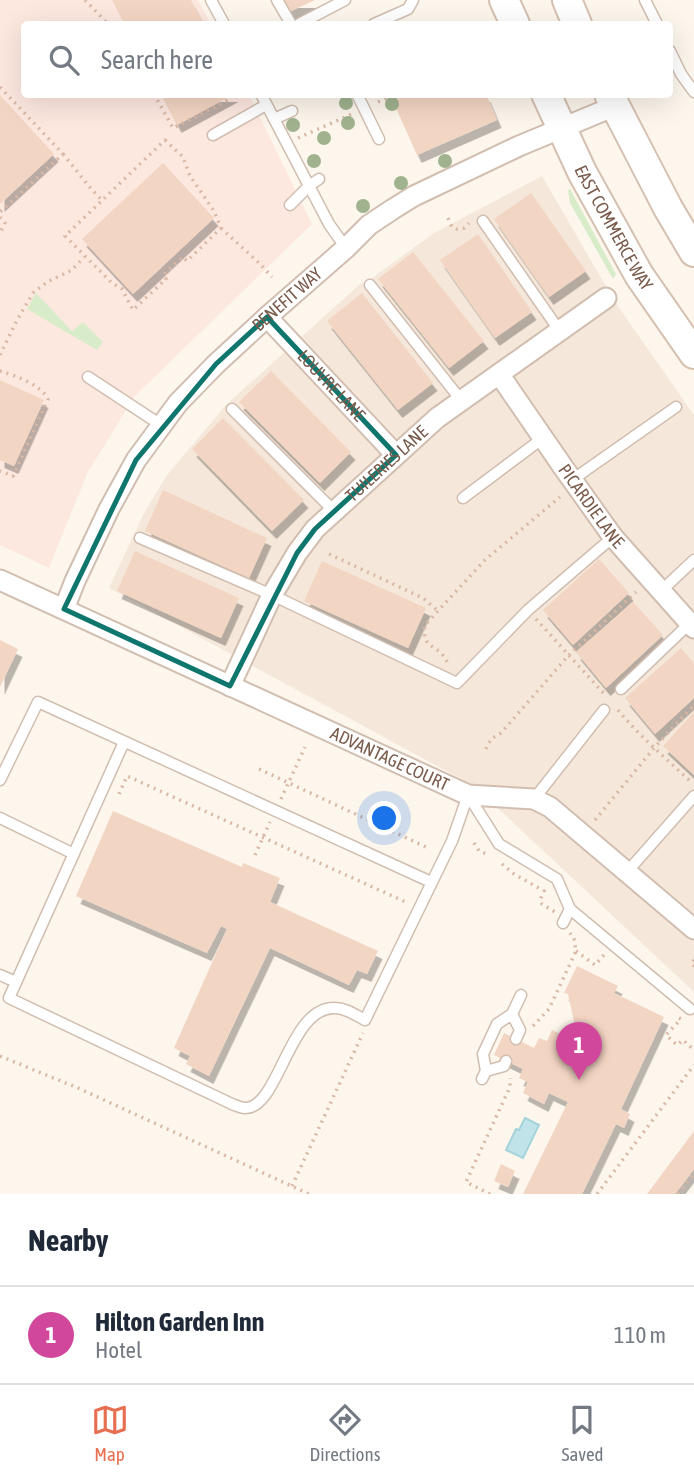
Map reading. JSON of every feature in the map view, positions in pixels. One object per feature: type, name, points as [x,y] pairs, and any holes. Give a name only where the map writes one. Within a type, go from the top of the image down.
[{"type":"main road","points":[[504,0],[514,21]]},
{"type":"main road","points":[[567,0],[576,21]]},
{"type":"main road","name":"EAST COMMERCE WAY","points":[[548,98],[582,172],[639,275],[694,355]]},
{"type":"main road","points":[[612,100],[662,198],[694,252]]},
{"type":"street","name":"BENEFIT WAY","points":[[64,609],[109,509],[136,460],[178,403],[216,364],[369,225],[414,196],[562,128],[612,100]]},
{"type":"street","name":"TUILERIES LANE","points":[[230,686],[272,595],[315,529],[437,418],[606,298]]},
{"type":"street","name":"LOUVRE LANE","points":[[267,317],[396,456]]},
{"type":"street","name":"PICARDIE LANE","points":[[499,374],[542,438],[567,488],[692,625]]},
{"type":"street","name":"ADVANTAGE COURT","points":[[0,580],[468,795],[534,799],[550,807],[694,929]]},
{"type":"lane","points":[[211,0],[222,21]]},
{"type":"lane","points":[[277,0],[289,21]]},
{"type":"lane","points":[[305,21],[345,0]]},
{"type":"lane","points":[[381,21],[408,9],[414,0]]},
{"type":"lane","points":[[645,0],[656,21]]},
{"type":"lane","points":[[673,57],[694,92]]},
{"type":"lane","points":[[263,98],[329,224],[346,248]]},
{"type":"lane","points":[[359,98],[379,139]]},
{"type":"lane","points":[[213,135],[267,105]]},
{"type":"lane","points":[[274,119],[292,111]]},
{"type":"lane","points":[[290,205],[319,179]]},
{"type":"lane","points":[[483,221],[559,330]]},
{"type":"lane","points":[[370,285],[461,401]]},
{"type":"lane","points":[[88,377],[161,425]]},
{"type":"lane","points":[[567,488],[676,407]]},
{"type":"lane","points":[[232,409],[334,511]]},
{"type":"lane","points":[[463,498],[542,438]]},
{"type":"lane","points":[[140,538],[272,595],[457,683],[528,610],[614,537]]},
{"type":"lane","points":[[661,591],[694,560]]},
{"type":"lane","points":[[621,689],[692,625]]},
{"type":"lane","points":[[0,780],[38,702],[431,882]]},
{"type":"lane","points":[[534,799],[604,710]]},
{"type":"lane","points":[[124,742],[9,998],[234,1105],[246,1108],[265,1097],[296,1037],[321,1011],[333,1008],[347,1011],[365,1020],[452,841],[468,795]]},
{"type":"lane","points":[[468,795],[499,844],[557,879],[570,909],[690,1009]]},
{"type":"lane","points":[[627,872],[694,796]]},
{"type":"lane","points":[[0,818],[74,854]]},
{"type":"lane","points":[[563,923],[570,909]]},
{"type":"lane","points":[[0,975],[16,982]]},
{"type":"lane","points":[[506,1061],[504,1066],[484,1075],[483,1054],[496,1024],[512,1014],[522,995]]},
{"type":"lane","points":[[512,1014],[520,1030],[516,1039]]},
{"type":"path","points":[[85,0],[105,21]]},
{"type":"path","points":[[0,87],[75,167],[102,201]]},
{"type":"path","points":[[156,98],[173,128],[230,99]]},
{"type":"path","points":[[296,139],[386,98]]},
{"type":"path","points":[[221,228],[187,261],[183,257],[163,275],[166,279],[133,310],[122,289],[112,283],[65,236],[165,140],[183,157],[190,176],[214,211],[221,228],[272,277]]},
{"type":"path","points":[[0,233],[5,223],[0,214],[63,154]]},
{"type":"path","points":[[0,355],[33,293],[47,282],[72,270],[85,257]]},
{"type":"path","points":[[0,371],[44,391],[48,399],[13,477],[0,471]]},
{"type":"path","points":[[450,667],[445,656],[426,642],[425,625],[485,560],[567,488]]},
{"type":"path","points":[[330,554],[423,598],[438,611]]},
{"type":"path","points":[[486,749],[491,739],[501,733],[568,656],[637,592]]},
{"type":"path","points":[[594,821],[654,748],[694,705]]},
{"type":"path","points":[[259,769],[426,847]]},
{"type":"path","points":[[116,799],[127,776],[409,904]]},
{"type":"path","points":[[474,843],[479,851],[489,854]]},
{"type":"path","points":[[497,861],[544,891],[540,900],[542,904],[553,910],[563,923]]},
{"type":"path","points":[[576,951],[595,965],[604,955]]},
{"type":"path","points":[[694,960],[691,964],[694,967]]},
{"type":"path","points":[[671,1011],[681,1019],[666,1035],[677,1045],[683,1040],[694,1050]]},
{"type":"path","points":[[292,1186],[363,1036]]},
{"type":"path","points":[[0,1056],[78,1088],[309,1194]]},
{"type":"path","points":[[597,1194],[694,1065]]},
{"type":"path","points":[[678,1194],[694,1173]]},
{"type":"highlighted area","points":[[267,317],[396,455],[315,529],[297,553],[230,686],[64,609],[136,460],[216,364]]},
{"type":"shaded area","points":[[0,0],[198,0],[209,21],[21,21],[21,98],[250,98],[312,224],[134,397],[87,474],[49,568],[0,545]]},
{"type":"shaded area","points":[[542,176],[615,302],[694,415],[694,992],[474,786],[109,588],[144,513],[167,475],[227,404],[359,285],[434,233]]},
{"type":"green space","points":[[570,189],[616,274],[613,279],[570,203]]},
{"type":"green space","points":[[36,293],[72,331],[83,322],[103,342],[97,350],[27,309]]},
{"type":"water","points":[[525,1118],[539,1125],[523,1158],[506,1150],[516,1129],[519,1130]]},
{"type":"building","points":[[112,0],[191,0],[202,21],[123,21]]},
{"type":"building","points":[[284,0],[315,0],[289,12]]},
{"type":"building","points":[[0,95],[54,154],[0,204]]},
{"type":"building","points":[[163,98],[227,98],[177,125]]},
{"type":"building","points":[[488,98],[497,120],[417,155],[392,99]]},
{"type":"building","points":[[163,163],[214,218],[133,294],[82,239]]},
{"type":"building","points":[[531,193],[586,271],[549,297],[494,219]]},
{"type":"building","points":[[478,234],[532,312],[495,338],[440,260]]},
{"type":"building","points":[[413,252],[484,341],[449,368],[378,279]]},
{"type":"building","points":[[362,293],[433,383],[398,410],[327,321]]},
{"type":"building","points":[[271,371],[351,452],[320,483],[239,402]]},
{"type":"building","points":[[0,380],[44,400],[14,466],[0,460]]},
{"type":"building","points":[[223,418],[304,500],[272,531],[192,449]]},
{"type":"building","points":[[163,490],[267,538],[249,578],[145,531]]},
{"type":"building","points":[[135,551],[239,598],[221,638],[117,591]]},
{"type":"building","points":[[599,559],[629,593],[573,645],[543,610]]},
{"type":"building","points":[[322,561],[426,608],[408,648],[304,601]]},
{"type":"building","points":[[633,602],[663,635],[606,688],[576,652]]},
{"type":"building","points":[[0,640],[18,649],[0,687]]},
{"type":"building","points":[[681,648],[694,663],[694,698],[655,734],[625,698]]},
{"type":"building","points":[[694,712],[694,775],[663,746]]},
{"type":"building","points":[[113,811],[242,867],[243,863],[280,878],[270,902],[378,951],[367,974],[357,970],[349,985],[270,948],[209,1076],[186,1064],[190,1056],[174,1048],[227,929],[221,926],[207,953],[76,896]]},
{"type":"building","points":[[577,966],[618,986],[614,993],[664,1017],[621,1109],[630,1114],[624,1128],[616,1124],[582,1194],[523,1194],[568,1102],[549,1093],[544,1104],[523,1093],[528,1082],[519,1078],[523,1069],[494,1055],[504,1033],[534,1048],[539,1038],[547,1041],[552,1030],[572,1039],[576,1031],[568,994],[564,993]]},
{"type":"building","points":[[694,1131],[694,1169],[675,1194],[647,1194]]},
{"type":"building","points":[[501,1164],[515,1171],[508,1187],[494,1181]]},
{"type":"place","name":"Hilton Garden Inn","points":[[579,1080]]}]
